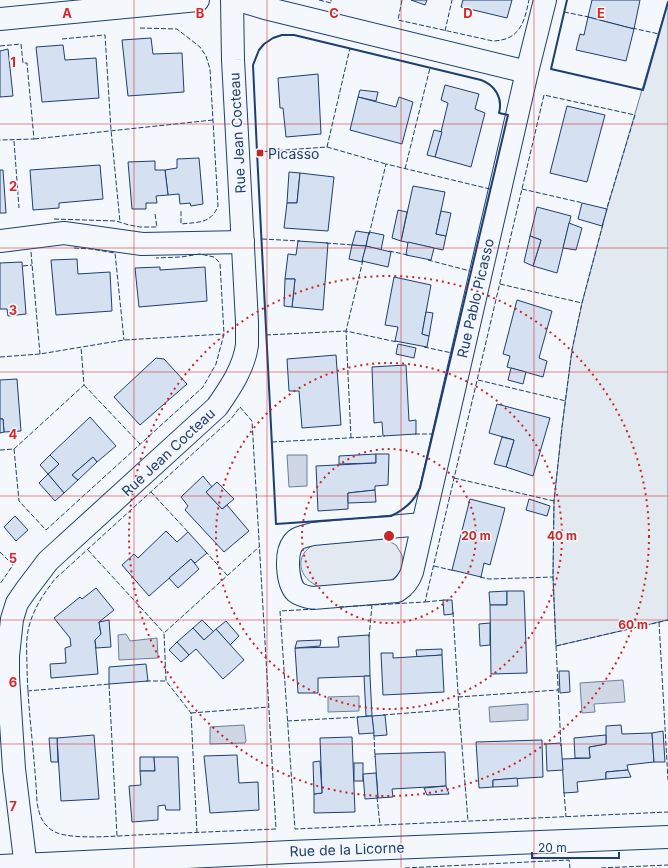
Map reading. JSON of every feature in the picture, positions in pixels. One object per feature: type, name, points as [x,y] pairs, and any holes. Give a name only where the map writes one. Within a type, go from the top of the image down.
[{"type":"street","points":[[0,19],[198,0]]},
{"type":"street","name":"Rue Jean Cocteau","points":[[26,866],[14,769],[8,677],[9,634],[12,619],[18,603],[48,561],[217,407],[239,371],[246,345],[247,322],[233,60],[232,0]]},
{"type":"street","points":[[238,0],[265,8],[527,72]]},
{"type":"street","name":"Rue Pablo Picasso","points":[[422,524],[313,534],[298,539],[293,542],[289,554],[289,572],[292,587],[301,595],[314,598],[397,591],[404,587],[410,579],[545,0]]},
{"type":"street","points":[[0,241],[64,233],[142,244],[243,242]]},
{"type":"street","name":"Rue de la Licorne","points":[[0,866],[26,866],[282,852],[668,837]]},
{"type":"shaded area","points":[[668,1],[668,620],[556,646],[553,577],[554,501],[572,350],[582,303],[607,209]]},
{"type":"shaded area","points":[[287,455],[307,455],[307,486],[289,487]]},
{"type":"shaded area","points":[[385,539],[396,545],[402,555],[403,564],[398,574],[393,579],[386,582],[320,587],[313,583],[303,573],[301,560],[303,554],[315,544]]},
{"type":"shaded area","points":[[126,634],[130,641],[157,638],[158,658],[119,660],[118,635]]},
{"type":"shaded area","points":[[623,680],[625,702],[594,704],[595,712],[582,713],[580,683]]},
{"type":"shaded area","points":[[359,696],[359,711],[328,712],[328,697]]},
{"type":"shaded area","points":[[528,704],[528,720],[490,722],[489,707]]},
{"type":"shaded area","points":[[244,725],[245,743],[210,744],[210,727]]},
{"type":"building","points":[[411,0],[427,0],[425,5]]},
{"type":"building","points":[[463,0],[512,0],[507,18],[461,7]]},
{"type":"building","points":[[592,0],[640,0],[634,29],[588,17]]},
{"type":"building","points":[[588,17],[634,29],[626,61],[576,50],[580,34],[584,35]]},
{"type":"building","points":[[151,38],[153,54],[182,53],[184,92],[128,96],[122,40]]},
{"type":"building","points":[[63,45],[65,60],[96,58],[99,98],[42,102],[36,47]]},
{"type":"building","points":[[8,49],[13,96],[0,97],[0,51]]},
{"type":"building","points":[[318,74],[321,134],[286,137],[283,108],[280,108],[278,78]]},
{"type":"building","points":[[445,85],[479,94],[475,109],[485,113],[471,167],[435,157],[448,103],[441,100]]},
{"type":"building","points":[[360,90],[378,92],[376,101],[358,97]]},
{"type":"building","points":[[358,97],[396,107],[399,97],[413,102],[402,144],[350,130]]},
{"type":"building","points":[[567,106],[605,115],[587,182],[550,173]]},
{"type":"building","points":[[434,130],[442,132],[435,157],[427,155]]},
{"type":"building","points":[[199,158],[203,204],[191,206],[190,203],[180,204],[179,194],[168,195],[165,170],[177,168],[177,159]]},
{"type":"building","points":[[155,161],[155,170],[165,170],[168,195],[156,196],[157,203],[146,203],[146,209],[132,209],[128,162]]},
{"type":"building","points":[[100,165],[103,199],[59,203],[59,208],[33,210],[30,170]]},
{"type":"building","points":[[0,170],[3,170],[6,213],[0,213]]},
{"type":"building","points":[[289,172],[300,173],[297,203],[287,203]]},
{"type":"building","points":[[300,173],[334,177],[328,231],[284,228],[287,203],[297,203]]},
{"type":"building","points":[[413,186],[445,192],[436,234],[446,236],[443,250],[401,241]]},
{"type":"building","points":[[582,203],[607,209],[602,226],[578,219]]},
{"type":"building","points":[[537,207],[571,216],[557,273],[533,266],[541,240],[530,236]]},
{"type":"building","points":[[398,210],[407,212],[401,241],[392,238]]},
{"type":"building","points":[[441,211],[451,213],[446,236],[436,234]]},
{"type":"building","points":[[569,223],[582,228],[576,250],[563,248]]},
{"type":"building","points":[[356,231],[369,233],[366,246],[352,245]]},
{"type":"building","points":[[369,232],[384,235],[381,250],[366,246]]},
{"type":"building","points":[[530,236],[541,240],[533,266],[524,262]]},
{"type":"building","points":[[298,241],[328,243],[323,310],[292,307],[295,279],[285,279],[288,254],[296,255]]},
{"type":"building","points":[[408,242],[434,248],[431,260],[406,255]]},
{"type":"building","points":[[352,245],[366,246],[362,262],[349,259]]},
{"type":"building","points":[[366,246],[391,252],[388,267],[362,261]]},
{"type":"building","points":[[77,259],[78,274],[110,272],[112,311],[56,315],[51,260]]},
{"type":"building","points":[[22,262],[26,314],[8,316],[7,309],[0,309],[0,263]]},
{"type":"building","points":[[160,267],[160,270],[205,267],[207,301],[139,307],[135,268]]},
{"type":"building","points":[[394,277],[431,285],[422,334],[429,336],[427,347],[395,341],[398,327],[385,325]]},
{"type":"building","points":[[285,279],[295,279],[292,307],[284,306]]},
{"type":"building","points":[[517,300],[552,311],[539,358],[547,361],[543,377],[507,367],[510,356],[503,354]]},
{"type":"building","points":[[426,312],[433,313],[429,336],[422,334]]},
{"type":"building","points":[[398,344],[416,348],[414,358],[396,354]]},
{"type":"building","points":[[336,355],[341,425],[302,428],[299,391],[289,391],[287,359]]},
{"type":"building","points":[[156,358],[164,359],[187,384],[140,425],[114,397]]},
{"type":"building","points":[[406,365],[409,421],[416,420],[416,434],[383,436],[382,422],[374,423],[372,367]]},
{"type":"building","points":[[511,368],[526,372],[523,384],[508,380]]},
{"type":"building","points":[[17,379],[21,431],[4,432],[3,419],[0,419],[0,380]]},
{"type":"building","points":[[497,404],[550,418],[533,476],[506,467],[514,440],[489,433]]},
{"type":"building","points":[[90,417],[116,446],[97,462],[93,457],[72,475],[78,480],[64,493],[48,474],[59,464],[50,455]]},
{"type":"building","points":[[0,419],[3,419],[4,432],[0,433]]},
{"type":"building","points":[[502,437],[514,440],[506,467],[494,464]]},
{"type":"building","points":[[376,454],[376,463],[339,464],[339,456]]},
{"type":"building","points":[[376,454],[389,454],[388,485],[375,486],[375,490],[348,493],[348,509],[318,511],[316,466],[376,463]]},
{"type":"building","points":[[50,455],[59,464],[48,474],[40,465]]},
{"type":"building","points":[[93,457],[97,462],[78,480],[72,475]]},
{"type":"building","points":[[48,474],[64,493],[55,501],[39,483]]},
{"type":"building","points":[[203,476],[212,487],[206,492],[222,509],[227,505],[249,531],[224,552],[185,510],[188,506],[181,497]]},
{"type":"building","points":[[217,482],[234,499],[222,509],[206,492]]},
{"type":"building","points":[[375,490],[376,502],[348,503],[348,493]]},
{"type":"building","points":[[470,499],[505,508],[490,565],[484,563],[481,577],[452,570]]},
{"type":"building","points":[[529,499],[550,506],[547,516],[526,510]]},
{"type":"building","points":[[15,516],[28,530],[16,541],[4,527]]},
{"type":"building","points":[[166,531],[177,542],[188,532],[207,553],[195,563],[191,559],[149,596],[122,565],[134,554],[138,558]]},
{"type":"building","points":[[191,559],[199,569],[178,588],[169,578]]},
{"type":"building","points":[[96,588],[114,610],[99,622],[101,634],[95,640],[98,674],[51,678],[50,664],[66,663],[65,648],[71,646],[70,638],[54,618],[80,597],[82,599]]},
{"type":"building","points":[[507,591],[507,605],[490,605],[489,592]]},
{"type":"building","points":[[507,591],[524,591],[527,673],[491,674],[490,605],[507,605]]},
{"type":"building","points":[[443,600],[452,600],[453,614],[444,615]]},
{"type":"building","points":[[109,620],[111,647],[96,648],[95,640],[101,634],[99,622]]},
{"type":"building","points":[[202,620],[214,632],[204,640],[193,628]]},
{"type":"building","points":[[226,621],[239,636],[230,645],[216,629]]},
{"type":"building","points":[[490,623],[490,645],[480,646],[479,624]]},
{"type":"building","points":[[193,628],[204,640],[216,629],[244,660],[223,679],[196,649],[189,655],[177,642]]},
{"type":"building","points":[[369,635],[370,676],[318,678],[318,693],[298,693],[295,648],[339,647],[338,637]]},
{"type":"building","points":[[321,640],[320,646],[295,648],[297,641]]},
{"type":"building","points":[[177,642],[189,655],[181,662],[169,650]]},
{"type":"building","points":[[442,649],[442,655],[417,657],[416,650]]},
{"type":"building","points":[[381,653],[393,653],[393,658],[442,655],[444,692],[383,695]]},
{"type":"building","points":[[146,664],[148,681],[109,684],[109,667]]},
{"type":"building","points":[[559,671],[569,671],[570,692],[560,693]]},
{"type":"building","points":[[364,676],[370,676],[372,716],[366,716]]},
{"type":"building","points":[[385,715],[387,735],[374,736],[372,716]]},
{"type":"building","points":[[372,716],[374,733],[359,734],[357,717]]},
{"type":"building","points":[[621,725],[622,734],[652,733],[654,762],[627,765],[628,770],[606,772],[606,779],[577,782],[578,792],[564,793],[562,759],[590,758],[589,747],[606,744],[606,726]]},
{"type":"building","points":[[663,731],[665,762],[654,762],[652,733]]},
{"type":"building","points":[[94,735],[99,799],[61,801],[57,738]]},
{"type":"building","points":[[606,735],[606,744],[589,747],[590,758],[575,758],[574,738]]},
{"type":"building","points":[[352,737],[355,812],[314,813],[314,794],[322,793],[320,738]]},
{"type":"building","points":[[49,738],[57,738],[58,762],[51,762]]},
{"type":"building","points":[[542,740],[543,777],[493,780],[493,787],[479,788],[476,742]]},
{"type":"building","points":[[561,743],[563,770],[547,771],[546,744]]},
{"type":"building","points":[[445,752],[446,786],[392,789],[393,797],[378,798],[375,754]]},
{"type":"building","points":[[237,755],[239,783],[258,782],[259,810],[210,813],[204,756]]},
{"type":"building","points":[[140,757],[154,757],[155,771],[140,771]]},
{"type":"building","points":[[154,757],[178,757],[180,810],[166,810],[165,805],[158,806],[158,820],[132,822],[129,786],[141,785],[140,771],[155,771]]},
{"type":"building","points":[[320,761],[322,793],[314,794],[313,762]]},
{"type":"building","points":[[354,763],[363,763],[363,781],[354,781]]},
{"type":"building","points":[[628,770],[631,777],[606,779],[606,772]]},
{"type":"building","points":[[376,773],[378,798],[365,799],[363,774]]},
{"type":"building","points":[[517,778],[518,786],[493,787],[493,780]]},
{"type":"building","points":[[446,786],[449,794],[427,795],[424,788]]},
{"type":"fence","points":[[319,0],[331,3],[331,0]]},
{"type":"fence","points":[[402,0],[398,20],[493,41],[502,40],[515,34],[523,23],[529,0]]},
{"type":"fence","points":[[445,31],[452,0]]},
{"type":"fence","points":[[564,12],[589,17]]},
{"type":"fence","points":[[140,28],[177,29],[200,47],[206,56],[210,69],[218,206],[212,216],[208,219],[181,224],[181,209]]},
{"type":"fence","points":[[632,28],[659,34]]},
{"type":"fence","points":[[62,39],[105,35],[111,130],[120,222]]},
{"type":"fence","points":[[0,46],[21,44],[23,63],[27,63],[34,139],[0,140]]},
{"type":"fence","points":[[327,147],[350,48]]},
{"type":"fence","points":[[405,169],[430,68]]},
{"type":"fence","points":[[339,607],[425,602],[544,95],[635,115],[606,211]]},
{"type":"fence","points":[[34,139],[213,120]]},
{"type":"fence","points":[[14,141],[19,208]]},
{"type":"fence","points":[[257,152],[327,147],[386,164]]},
{"type":"fence","points":[[369,235],[386,164],[490,189]]},
{"type":"fence","points":[[522,189],[583,203]]},
{"type":"fence","points":[[54,219],[116,221],[140,227],[157,227],[155,214]]},
{"type":"fence","points":[[603,224],[582,303],[572,350],[562,427],[554,501],[553,577],[556,646],[668,620]]},
{"type":"fence","points":[[262,239],[300,241]]},
{"type":"fence","points":[[326,243],[353,245]]},
{"type":"fence","points":[[74,248],[115,253],[124,340]]},
{"type":"fence","points":[[389,251],[408,255]]},
{"type":"fence","points":[[31,252],[40,354]]},
{"type":"fence","points":[[0,450],[14,449],[19,501],[46,530],[203,387],[216,364],[224,334],[220,263],[214,257],[200,254],[181,257],[156,258]]},
{"type":"fence","points":[[351,438],[346,331],[363,260]]},
{"type":"fence","points":[[428,260],[470,271]]},
{"type":"fence","points":[[23,266],[32,265]]},
{"type":"fence","points":[[500,284],[582,303]]},
{"type":"fence","points":[[266,335],[346,331],[397,342]]},
{"type":"fence","points":[[0,357],[40,354],[124,340],[224,334]]},
{"type":"fence","points":[[14,449],[84,385],[81,347]]},
{"type":"fence","points":[[424,347],[452,353]]},
{"type":"fence","points":[[478,380],[566,401]]},
{"type":"fence","points":[[84,385],[140,444]]},
{"type":"fence","points":[[240,407],[252,421],[276,829],[94,837],[72,836],[55,832],[44,823],[37,802],[29,702],[27,640],[28,629],[37,605],[55,579],[231,419],[240,407]]},
{"type":"fence","points":[[415,434],[433,434]]},
{"type":"fence","points":[[272,442],[385,436]]},
{"type":"fence","points":[[454,478],[554,501]]},
{"type":"fence","points":[[151,492],[189,533]]},
{"type":"fence","points":[[197,833],[191,713],[166,681],[164,633],[260,546]]},
{"type":"fence","points":[[88,550],[164,633]]},
{"type":"fence","points":[[205,551],[227,575]]},
{"type":"fence","points":[[0,552],[13,565],[0,584]]},
{"type":"fence","points":[[434,566],[455,571]]},
{"type":"fence","points":[[480,577],[489,579],[553,577]]},
{"type":"fence","points":[[425,602],[445,600]]},
{"type":"fence","points":[[369,637],[372,605]]},
{"type":"fence","points":[[315,609],[280,611],[295,829],[668,812]]},
{"type":"fence","points":[[453,612],[468,821]]},
{"type":"fence","points":[[659,622],[668,780]]},
{"type":"fence","points":[[556,646],[561,746]]},
{"type":"fence","points":[[146,681],[166,681]]},
{"type":"fence","points":[[109,684],[117,836]]},
{"type":"fence","points":[[27,691],[110,684]]},
{"type":"fence","points":[[458,697],[558,690]]},
{"type":"fence","points":[[191,713],[269,707]]},
{"type":"fence","points":[[383,715],[459,709]]},
{"type":"fence","points":[[287,721],[359,717]]},
{"type":"fence","points":[[374,735],[375,757]]},
{"type":"fence","points":[[564,792],[566,817]]},
{"type":"fence","points":[[377,797],[380,825]]},
{"type":"fence","points":[[405,868],[569,860],[570,868]]},
{"type":"fence","points":[[601,868],[668,865]]},
{"type":"wall","points":[[567,0],[551,69],[643,90],[668,2]]},
{"type":"wall","points":[[282,35],[294,35],[481,80],[490,85],[497,93],[500,102],[499,113],[508,115],[420,488],[408,505],[391,516],[276,524],[253,65],[259,50],[264,44],[273,38],[282,35]]},
{"type":"place","name":"Picasso","points":[[260,153]]}]
